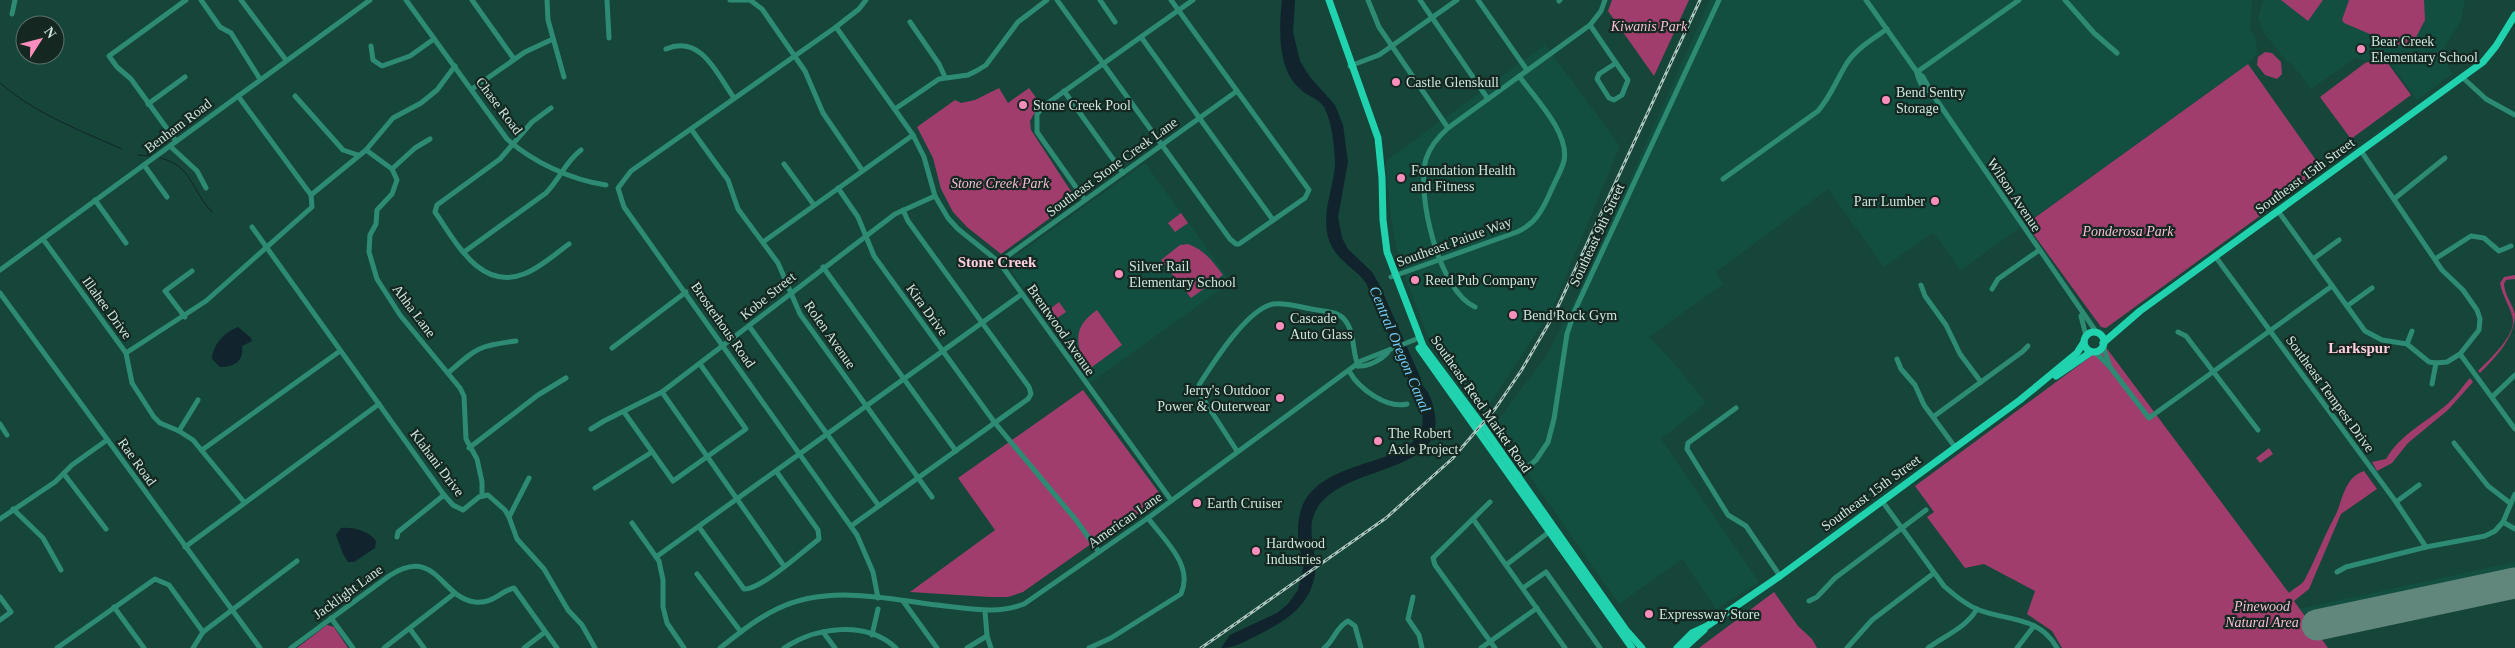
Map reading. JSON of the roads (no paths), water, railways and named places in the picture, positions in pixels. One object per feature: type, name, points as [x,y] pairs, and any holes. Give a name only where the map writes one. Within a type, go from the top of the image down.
[{"type":"main road","name":"Southeast Reed Market Road","points":[[1325,0],[1351,66]]},
{"type":"main road","name":"Southeast Reed Market Road","points":[[1329,0],[1374,140],[1379,228],[1384,253],[1414,340],[1426,361],[1626,630],[1642,648]]},
{"type":"main road","name":"Southeast 15th Street","points":[[2501,36],[2515,8]]},
{"type":"main road","name":"Southeast 15th Street","points":[[2049,378],[2058,376],[2103,345],[2116,330],[2489,56],[2515,15]]},
{"type":"main road","name":"Southeast 15th Street","points":[[1684,648],[1707,626],[1780,576],[2049,378],[2077,353],[2085,339],[2116,330]]},
{"type":"main road","points":[[2098,334],[2103,345]]},
{"type":"main road","points":[[2085,339],[2086,348],[2093,352]]},
{"type":"main road","name":"Southeast Reed Market Road","points":[[1514,478],[1549,532],[1632,648]]},
{"type":"main road","name":"Southeast 15th Street","points":[[1676,648],[1692,633],[1707,626]]},
{"type":"street","points":[[12,14],[15,0]]},
{"type":"street","points":[[176,141],[132,79],[117,67],[109,56],[186,0]]},
{"type":"street","points":[[201,0],[220,27],[231,33],[260,79]]},
{"type":"street","points":[[241,0],[286,60]]},
{"type":"street","name":"Benham Road","points":[[0,270],[370,0]]},
{"type":"street","name":"Chase Road","points":[[406,0],[472,89],[475,97],[512,144],[562,172],[587,182],[606,185]]},
{"type":"street","points":[[547,0],[548,20],[564,77]]},
{"type":"street","points":[[606,0],[608,38]]},
{"type":"street","points":[[730,0],[750,0],[762,9],[805,71],[823,113],[862,170]]},
{"type":"street","name":"Brosterhous Road","points":[[866,0],[859,9],[836,27],[631,171],[618,188],[624,207],[851,526],[868,559],[877,587],[878,598]]},
{"type":"street","points":[[895,109],[945,77],[968,75],[986,65],[1018,22],[1047,0]]},
{"type":"street","points":[[1057,0],[1236,244],[1309,194],[1307,187],[1171,0]]},
{"type":"street","points":[[1100,0],[1116,22]]},
{"type":"street","points":[[1085,200],[1037,132],[1036,114],[1064,91],[1193,0]]},
{"type":"street","points":[[1368,0],[1379,27],[1448,128]]},
{"type":"street","points":[[1420,0],[1488,99]]},
{"type":"street","points":[[1351,66],[1374,57],[1457,0]]},
{"type":"street","points":[[1478,0],[1527,70]]},
{"type":"street","points":[[1475,307],[1466,303],[1454,287],[1447,276],[1440,258],[1426,213],[1426,163],[1438,136],[1590,25],[1601,11],[1605,0]]},
{"type":"street","name":"Southeast 9th Street","points":[[1514,478],[1536,460],[1548,442],[1554,419],[1565,340],[1575,310],[1720,0]]},
{"type":"street","name":"Wilson Avenue","points":[[1866,0],[1917,72],[1923,77],[1931,92],[2038,251],[2098,334]]},
{"type":"street","points":[[1917,72],[2019,0]]},
{"type":"street","points":[[2065,0],[2116,53]]},
{"type":"street","points":[[475,1],[514,59]]},
{"type":"street","points":[[910,22],[939,64],[945,77]]},
{"type":"street","points":[[1590,25],[1628,80],[1622,94],[1614,100],[1609,98],[1597,79],[1599,74],[1616,63]]},
{"type":"street","name":"Brentwood Avenue","points":[[836,27],[913,135],[924,157],[935,196],[958,229],[999,262],[1171,500]]},
{"type":"street","points":[[1723,179],[1818,111],[1828,100],[1853,56],[1886,29]]},
{"type":"street","points":[[1141,37],[1273,220]]},
{"type":"street","points":[[371,46],[373,60],[382,66],[410,56],[434,39]]},
{"type":"street","points":[[472,89],[514,59],[539,44],[553,40]]},
{"type":"street","points":[[666,50],[675,46],[689,45],[702,53],[734,98]]},
{"type":"street","points":[[561,66],[567,65]]},
{"type":"street","points":[[311,195],[366,150],[393,118],[422,102],[437,90],[454,66]]},
{"type":"street","name":"Southeast Paiute Way","points":[[1393,276],[1526,228],[1540,214],[1564,162],[1564,143],[1561,135],[1519,76]]},
{"type":"street","points":[[148,104],[185,77]]},
{"type":"street","points":[[2462,77],[2486,99],[2515,115]]},
{"type":"street","points":[[1064,91],[1123,173]]},
{"type":"street","name":"Southeast Stone Creek Lane","points":[[999,262],[1238,91]]},
{"type":"street","points":[[126,353],[185,317],[223,287],[308,211],[313,204],[311,195],[238,96]]},
{"type":"street","points":[[295,96],[343,150],[358,155]]},
{"type":"street","points":[[551,108],[536,119],[500,159],[434,208],[476,268],[496,277],[514,277],[532,270],[569,244]]},
{"type":"street","name":"Rolen Avenue","points":[[690,129],[728,180],[738,209],[783,272],[800,314],[932,497]]},
{"type":"street","points":[[763,242],[913,135]]},
{"type":"street","points":[[366,150],[392,169],[415,148],[430,139]]},
{"type":"street","points":[[170,146],[197,171],[206,188]]},
{"type":"street","points":[[464,252],[546,192],[562,172],[570,158],[581,150]]},
{"type":"street","points":[[2278,211],[2365,331],[2373,337],[2407,344],[2429,362],[2447,362],[2460,354],[2478,330],[2479,314],[2463,290],[2446,275],[2361,151]]},
{"type":"street","points":[[2394,199],[2445,158]]},
{"type":"street","points":[[784,164],[814,205]]},
{"type":"street","points":[[144,165],[167,197]]},
{"type":"street","name":"Ahha Lane","points":[[392,169],[397,180],[396,186],[392,194],[376,210],[376,224],[369,242],[372,266],[391,303],[448,373],[464,396],[466,439],[469,448],[477,459],[480,469],[482,495]]},
{"type":"street","name":"Kira Drive","points":[[838,188],[858,217],[874,256],[1008,441],[1076,520],[1099,552]]},
{"type":"street","name":"Kobe Street","points":[[591,429],[662,392],[865,236],[902,210],[935,196]]},
{"type":"street","points":[[96,200],[126,242]]},
{"type":"street","points":[[851,526],[1028,400],[1031,394],[1029,387],[904,216],[902,210]]},
{"type":"street","name":"Klahani Drive","points":[[252,227],[288,273],[340,351],[444,495],[453,505],[463,510],[482,495],[492,497],[509,517],[517,539],[544,569],[568,610],[582,625],[595,648]]},
{"type":"street","points":[[2435,259],[2459,241],[2471,236],[2484,238],[2499,251],[2511,246]]},
{"type":"street","name":"Illahee Drive","points":[[43,239],[126,353],[132,383],[154,417],[160,423],[179,431],[193,440],[244,502]]},
{"type":"street","points":[[2313,259],[2339,240]]},
{"type":"street","points":[[1992,289],[1998,279],[2038,251]]},
{"type":"street","name":"Southeast Tempest Drive","points":[[2215,256],[2396,502],[2426,547]]},
{"type":"street","points":[[823,267],[956,451]]},
{"type":"street","points":[[185,317],[165,291],[192,271]]},
{"type":"street","points":[[1921,285],[1925,296],[1946,325],[1960,354],[1981,382]]},
{"type":"street","points":[[2093,352],[2110,367],[2148,418],[2332,286]]},
{"type":"street","points":[[2347,306],[2372,288]]},
{"type":"street","points":[[612,348],[686,292]]},
{"type":"street","name":"Rae Road","points":[[0,293],[258,646]]},
{"type":"street","points":[[656,557],[1022,294]]},
{"type":"street","points":[[1237,451],[1202,397],[1199,385],[1221,350],[1248,322],[1266,307],[1279,304],[1291,305],[1333,313],[1343,317],[1351,332],[1354,358],[1358,366]]},
{"type":"street","name":"Wilson Avenue","points":[[2080,311],[2085,339]]},
{"type":"street","points":[[749,326],[879,506]]},
{"type":"street","points":[[2407,344],[2412,331]]},
{"type":"street","points":[[2178,332],[2186,336],[2258,430]]},
{"type":"street","name":"American Lane","points":[[878,598],[986,611],[1008,610],[1024,604],[1148,518],[1237,451],[1349,371],[1383,358],[1388,352],[1414,340]]},
{"type":"street","points":[[448,373],[476,349],[484,345],[516,341]]},
{"type":"street","points":[[2103,345],[2110,367]]},
{"type":"street","points":[[1933,417],[2028,346]]},
{"type":"street","points":[[202,450],[340,351]]},
{"type":"street","points":[[2460,354],[2515,428]]},
{"type":"street","points":[[1897,360],[1901,369],[1915,385],[1924,406],[1955,447]]},
{"type":"street","points":[[2432,384],[2436,363]]},
{"type":"street","points":[[624,412],[673,481],[746,429],[700,364]]},
{"type":"street","points":[[1349,371],[1357,381],[1385,402],[1397,406],[1407,404]]},
{"type":"street","points":[[2492,397],[2515,375]]},
{"type":"street","points":[[469,448],[528,405],[538,395],[566,378]]},
{"type":"street","points":[[662,392],[784,566]]},
{"type":"street","points":[[179,431],[198,400]]},
{"type":"street","points":[[185,547],[379,404]]},
{"type":"street","points":[[1736,408],[1688,443],[1687,449],[1728,515],[1746,526],[1780,576]]},
{"type":"street","points":[[0,424],[7,435]]},
{"type":"street","points":[[0,519],[64,474],[107,440]]},
{"type":"street","points":[[2454,443],[2497,496],[2510,503]]},
{"type":"street","points":[[595,488],[652,452]]},
{"type":"street","points":[[699,527],[744,589],[752,588],[784,566],[819,540],[819,535],[818,530],[776,471]]},
{"type":"street","points":[[64,474],[106,529]]},
{"type":"street","points":[[509,517],[529,478]]},
{"type":"street","points":[[2396,502],[2419,485]]},
{"type":"street","points":[[2337,572],[2346,567],[2426,547],[2485,536],[2495,531],[2503,522],[2515,494]]},
{"type":"street","points":[[398,537],[398,532],[444,495]]},
{"type":"street","points":[[1882,501],[1934,573],[1957,597],[1977,609],[2019,618],[2046,634],[2057,648]]},
{"type":"street","points":[[1490,502],[1433,558],[1435,565],[1495,648]]},
{"type":"street","points":[[13,509],[43,538],[61,570]]},
{"type":"street","points":[[1809,602],[1817,597],[1836,578],[1926,510]]},
{"type":"street","points":[[1090,648],[1118,634],[1181,594],[1185,584],[1186,573],[1181,562],[1148,518]]},
{"type":"street","points":[[1473,519],[1565,648]]},
{"type":"street","points":[[2503,522],[2515,529]]},
{"type":"street","points":[[632,523],[656,557],[663,580],[663,607],[667,623],[684,648]]},
{"type":"street","points":[[1506,564],[1549,532]]},
{"type":"street","points":[[193,648],[203,632],[297,561]]},
{"type":"street","name":"Jacklight Lane","points":[[291,648],[388,576],[406,567],[429,570],[438,575],[455,593],[473,602],[492,600],[514,588],[557,648]]},
{"type":"street","points":[[1523,588],[1546,572],[1600,648]]},
{"type":"street","points":[[1847,648],[1872,620],[1934,573]]},
{"type":"street","points":[[697,574],[741,632]]},
{"type":"street","points":[[57,648],[151,581],[160,580],[169,585],[203,632]]},
{"type":"street","points":[[384,648],[455,593]]},
{"type":"street","points":[[720,648],[777,609],[809,598],[838,595],[878,598]]},
{"type":"street","points":[[0,597],[10,612],[0,620]]},
{"type":"street","points":[[1413,597],[1408,619],[1419,635],[1422,648]]},
{"type":"street","points":[[904,601],[937,648]]},
{"type":"street","points":[[114,607],[144,648]]},
{"type":"street","points":[[1481,648],[1537,608]]},
{"type":"street","points":[[872,635],[878,609]]},
{"type":"street","points":[[1928,648],[1944,636],[1962,628],[1970,621],[1977,609]]},
{"type":"street","points":[[986,611],[987,636],[991,648]]},
{"type":"street","points":[[331,618],[353,648]]},
{"type":"street","points":[[1324,648],[1330,643],[1344,623],[1348,621],[1355,626],[1361,648]]},
{"type":"street","points":[[2018,648],[2034,626]]},
{"type":"street","points":[[410,629],[424,648]]},
{"type":"street","points":[[784,648],[812,634],[837,629],[855,630],[872,635],[896,648]]},
{"type":"street","points":[[524,648],[546,632]]},
{"type":"street","points":[[823,632],[835,648]]},
{"type":"street","points":[[967,648],[987,636]]},
{"type":"water","name":"Central Oregon Canal","points":[[1282,0],[1295,0],[1293,32],[1300,61],[1310,77],[1335,105],[1343,125],[1348,162],[1338,217],[1342,238],[1348,249],[1372,272],[1380,286],[1421,379],[1420,384],[1431,399],[1434,410],[1434,433],[1424,449],[1407,460],[1339,488],[1322,502],[1312,521],[1315,572],[1311,590],[1306,599],[1292,614],[1275,626],[1239,644],[1221,648],[1230,635],[1277,613],[1288,604],[1298,590],[1305,560],[1300,551],[1298,531],[1304,503],[1320,484],[1342,472],[1392,454],[1411,444],[1422,428],[1420,404],[1366,283],[1336,253],[1328,237],[1326,216],[1335,165],[1331,128],[1327,114],[1321,104],[1299,88],[1287,70],[1283,58],[1280,34]]},
{"type":"water","points":[[238,327],[252,341],[242,346],[242,356],[237,362],[230,366],[220,367],[212,359],[215,348],[224,335]]},
{"type":"water","points":[[341,528],[351,528],[365,532],[376,541],[375,548],[354,562],[348,562],[336,535]]},
{"type":"waterway","points":[[0,83],[28,104],[74,128],[122,149]]},
{"type":"waterway","points":[[138,155],[151,156]]},
{"type":"waterway","points":[[160,158],[171,161],[185,172],[212,212]]},
{"type":"railway","points":[[1201,648],[1386,518],[1452,459],[1495,409],[1521,371],[1555,313],[1700,0]]},
{"type":"place","name":"Bear Creek Elementary School","points":[[2361,49]]},
{"type":"place","name":"Castle Glenskull","points":[[1396,82]]},
{"type":"place","name":"Bend Sentry Storage","points":[[1886,100]]},
{"type":"place","name":"Stone Creek Pool","points":[[1023,105]]},
{"type":"place","name":"Foundation Health and Fitness","points":[[1401,178]]},
{"type":"place","name":"Parr Lumber","points":[[1935,201]]},
{"type":"place","name":"Silver Rail Elementary School","points":[[1119,274]]},
{"type":"place","name":"Reed Pub Company","points":[[1415,280]]},
{"type":"place","name":"Bend Rock Gym","points":[[1513,315]]},
{"type":"place","name":"Cascade Auto Glass","points":[[1280,326]]},
{"type":"place","name":"Jerry's Outdoor Power & Outerwear","points":[[1280,398]]},
{"type":"place","name":"The Robert Axle Project","points":[[1378,441]]},
{"type":"place","name":"Earth Cruiser","points":[[1197,503]]},
{"type":"place","name":"Hardwood Industries","points":[[1256,551]]},
{"type":"place","name":"Expressway Store","points":[[1649,614]]},
{"type":"district","name":"Stone Creek","points":[[997,262]]},
{"type":"district","name":"Larkspur","points":[[2359,348]]},
{"type":"park label","name":"Kiwanis Park","points":[[1649,26]]},
{"type":"park label","name":"Stone Creek Park","points":[[1000,183]]},
{"type":"park label","name":"Ponderosa Park","points":[[2128,231]]},
{"type":"park label","name":"Pinewood Natural Area","points":[[2262,614]]}]
